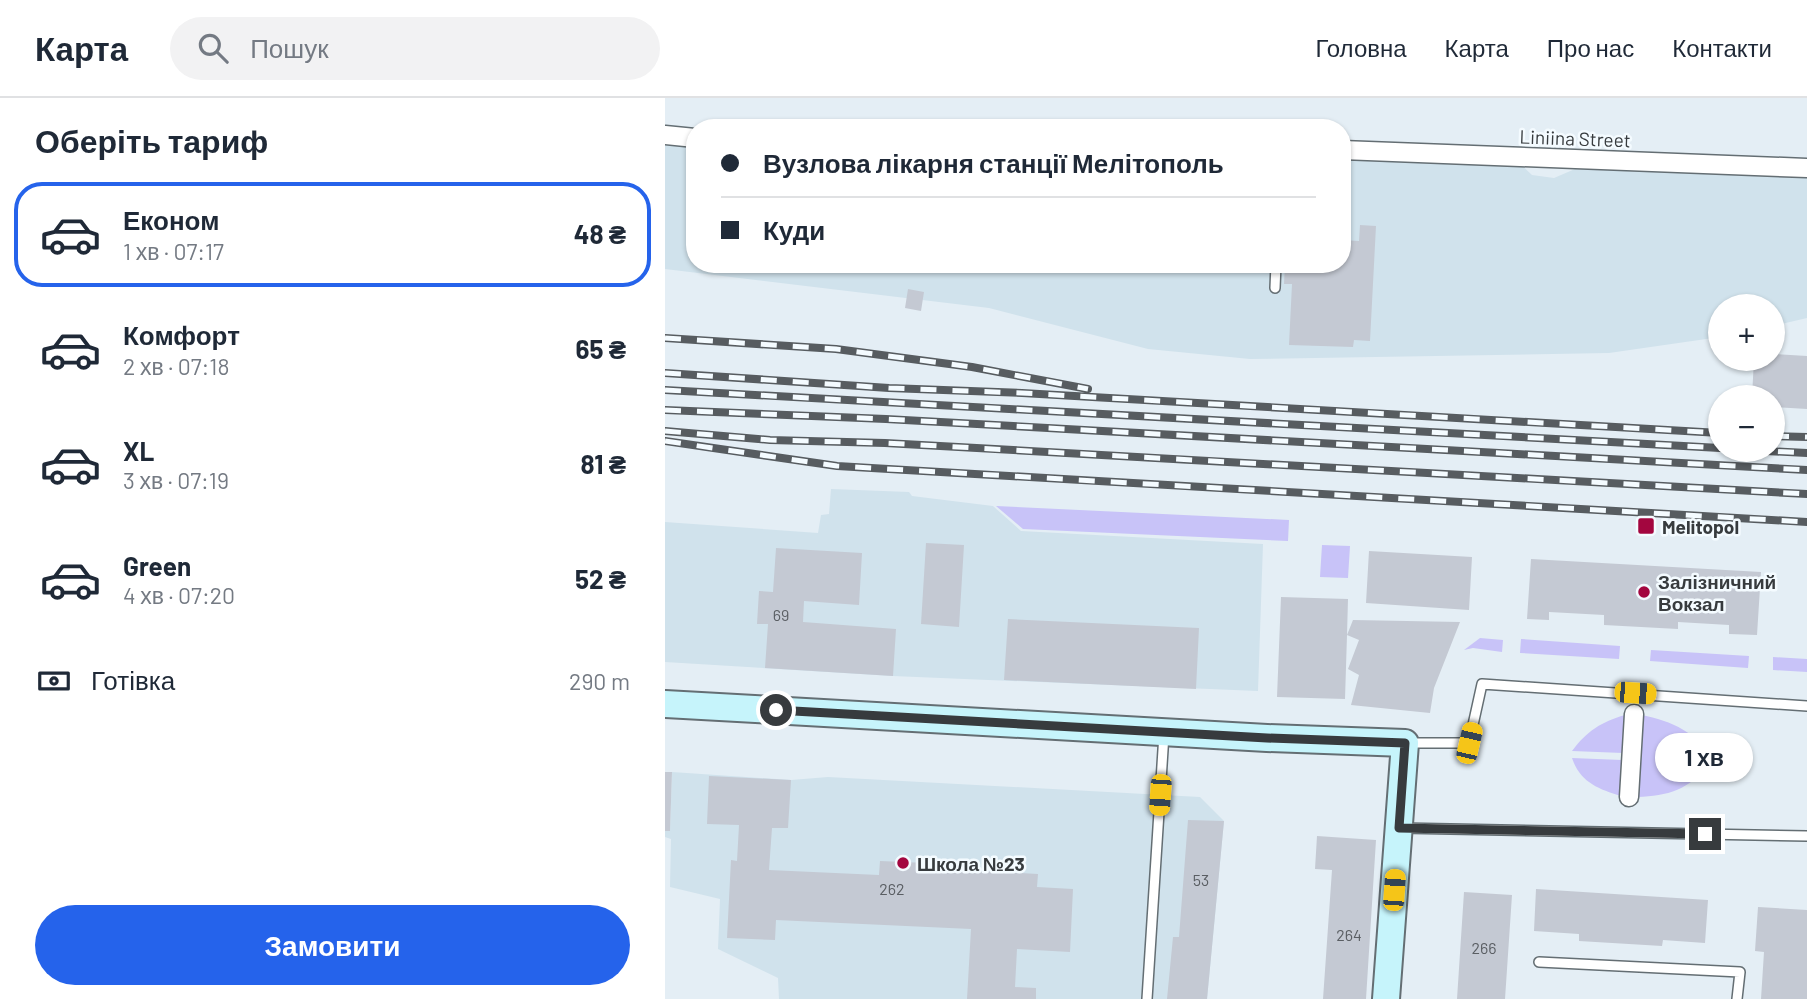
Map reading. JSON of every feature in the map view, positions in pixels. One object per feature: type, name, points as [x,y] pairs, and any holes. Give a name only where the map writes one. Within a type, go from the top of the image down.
[{"type":"street","points":[[665,135],[686,137]]},
{"type":"street","name":"Liniina Street","points":[[1351,150],[1807,168]]},
{"type":"street","points":[[665,704],[1405,743],[1386,999]]},
{"type":"street","points":[[1629,797],[1634,714]]},
{"type":"lane","points":[[1275,288],[1276,273]]},
{"type":"lane","points":[[1405,743],[1469,743],[1482,684],[1807,706]]},
{"type":"lane","points":[[1147,999],[1164,732]]},
{"type":"lane","points":[[1399,828],[1807,836]]},
{"type":"lane","points":[[1539,962],[1739,972],[1737,999]]},
{"type":"shaded area","points":[[665,145],[686,146],[686,272],[665,269]]},
{"type":"shaded area","points":[[1351,159],[1519,163],[1532,175],[1554,178],[1575,169],[1807,177],[1807,318],[1785,323],[1785,294],[1708,294],[1708,339],[1609,353],[1250,359],[1148,349],[989,308],[698,273],[1351,273]]},
{"type":"shaded area","points":[[831,489],[909,492],[912,496],[993,506],[1021,531],[1263,544],[1258,691],[893,676],[665,662],[665,522],[818,533],[821,515],[829,514]]},
{"type":"shaded area","points":[[996,506],[1289,520],[1288,541],[1023,529]]},
{"type":"shaded area","points":[[1322,545],[1350,546],[1348,578],[1320,577]]},
{"type":"shaded area","points":[[1480,638],[1503,640],[1502,652],[1473,648],[1464,650]]},
{"type":"shaded area","points":[[1521,639],[1620,646],[1619,659],[1520,653]]},
{"type":"shaded area","points":[[1651,650],[1749,656],[1748,668],[1650,661]]},
{"type":"shaded area","points":[[1773,657],[1807,659],[1807,672],[1773,670]]},
{"type":"shaded area","points":[[1625,715],[1623,753],[1572,751],[1595,728]]},
{"type":"shaded area","points":[[1642,715],[1674,725],[1699,743],[1707,763],[1694,780],[1668,793],[1638,797]]},
{"type":"shaded area","points":[[1572,758],[1622,760],[1621,796],[1585,779]]},
{"type":"shaded area","name":"Школа №23","points":[[672,772],[791,780],[828,777],[1200,797],[1224,821],[1207,999],[779,999],[778,978],[718,949],[720,899],[670,887],[671,839],[665,837],[665,831],[670,831]]},
{"type":"building","points":[[1360,225],[1376,226],[1370,341],[1354,340],[1353,347],[1289,345],[1292,284],[1284,284],[1285,273],[1351,273],[1351,241],[1359,241]]},
{"type":"building","points":[[908,289],[924,292],[921,311],[905,308]]},
{"type":"building","points":[[1785,355],[1807,356],[1807,409],[1785,408],[1785,385],[1753,385],[1753,371],[1785,371]]},
{"type":"building","points":[[926,543],[964,545],[959,627],[921,624]]},
{"type":"building","points":[[776,548],[862,553],[859,605],[804,601],[803,622],[896,629],[893,676],[765,668],[768,624],[757,624],[759,591],[773,592]]},
{"type":"building","points":[[1369,551],[1472,557],[1469,610],[1366,603]]},
{"type":"building","name":"Залізничний Вокзал","points":[[1531,559],[1761,572],[1757,635],[1729,634],[1729,625],[1678,622],[1678,629],[1604,625],[1604,615],[1549,612],[1549,620],[1527,619]]},
{"type":"building","points":[[1281,597],[1348,599],[1345,699],[1277,697]]},
{"type":"building","points":[[1008,619],[1199,628],[1196,689],[1004,680]]},
{"type":"building","points":[[1353,620],[1460,622],[1434,688],[1430,713],[1351,705],[1359,675],[1348,669],[1359,640],[1347,635]]},
{"type":"building","points":[[665,772],[672,772],[670,831],[665,831]]},
{"type":"building","points":[[709,776],[791,780],[788,828],[772,828],[769,870],[879,875],[880,861],[927,863],[927,868],[1038,874],[1037,887],[1073,889],[1070,952],[1017,949],[1015,987],[1036,988],[1036,999],[967,999],[971,929],[776,920],[775,940],[727,938],[731,860],[737,861],[739,825],[707,824]]},
{"type":"building","points":[[1188,820],[1224,821],[1207,999],[1167,999],[1173,937],[1179,937]]},
{"type":"building","points":[[1317,836],[1376,840],[1366,999],[1323,999],[1332,870],[1315,869]]},
{"type":"building","points":[[1536,889],[1708,900],[1705,943],[1663,940],[1662,946],[1579,941],[1579,934],[1534,931]]},
{"type":"building","points":[[1464,892],[1512,895],[1505,999],[1457,999]]},
{"type":"building","points":[[1758,907],[1807,910],[1807,999],[1761,999],[1764,952],[1755,951]]},
{"type":"railway","points":[[665,338],[836,349],[972,367],[1088,389]]},
{"type":"railway","points":[[665,373],[889,388],[1022,393],[1708,432]]},
{"type":"railway","points":[[665,390],[1708,447]]},
{"type":"railway","points":[[665,410],[886,419],[1807,470]]},
{"type":"railway","points":[[665,431],[770,440],[885,443],[1807,494]]},
{"type":"railway","points":[[1785,436],[1807,437]]},
{"type":"railway","points":[[665,441],[837,466],[1807,522]]},
{"type":"railway","points":[[1785,452],[1807,453]]},
{"type":"place","name":"Melitopol","points":[[1646,526]]},
{"type":"place","name":"Залізничний Вокзал","points":[[1644,592]]},
{"type":"place","name":"Школа №23","points":[[903,863]]},
{"type":"route","points":[[776,710],[1267,738],[1405,743],[1399,828],[1705,834]]}]
